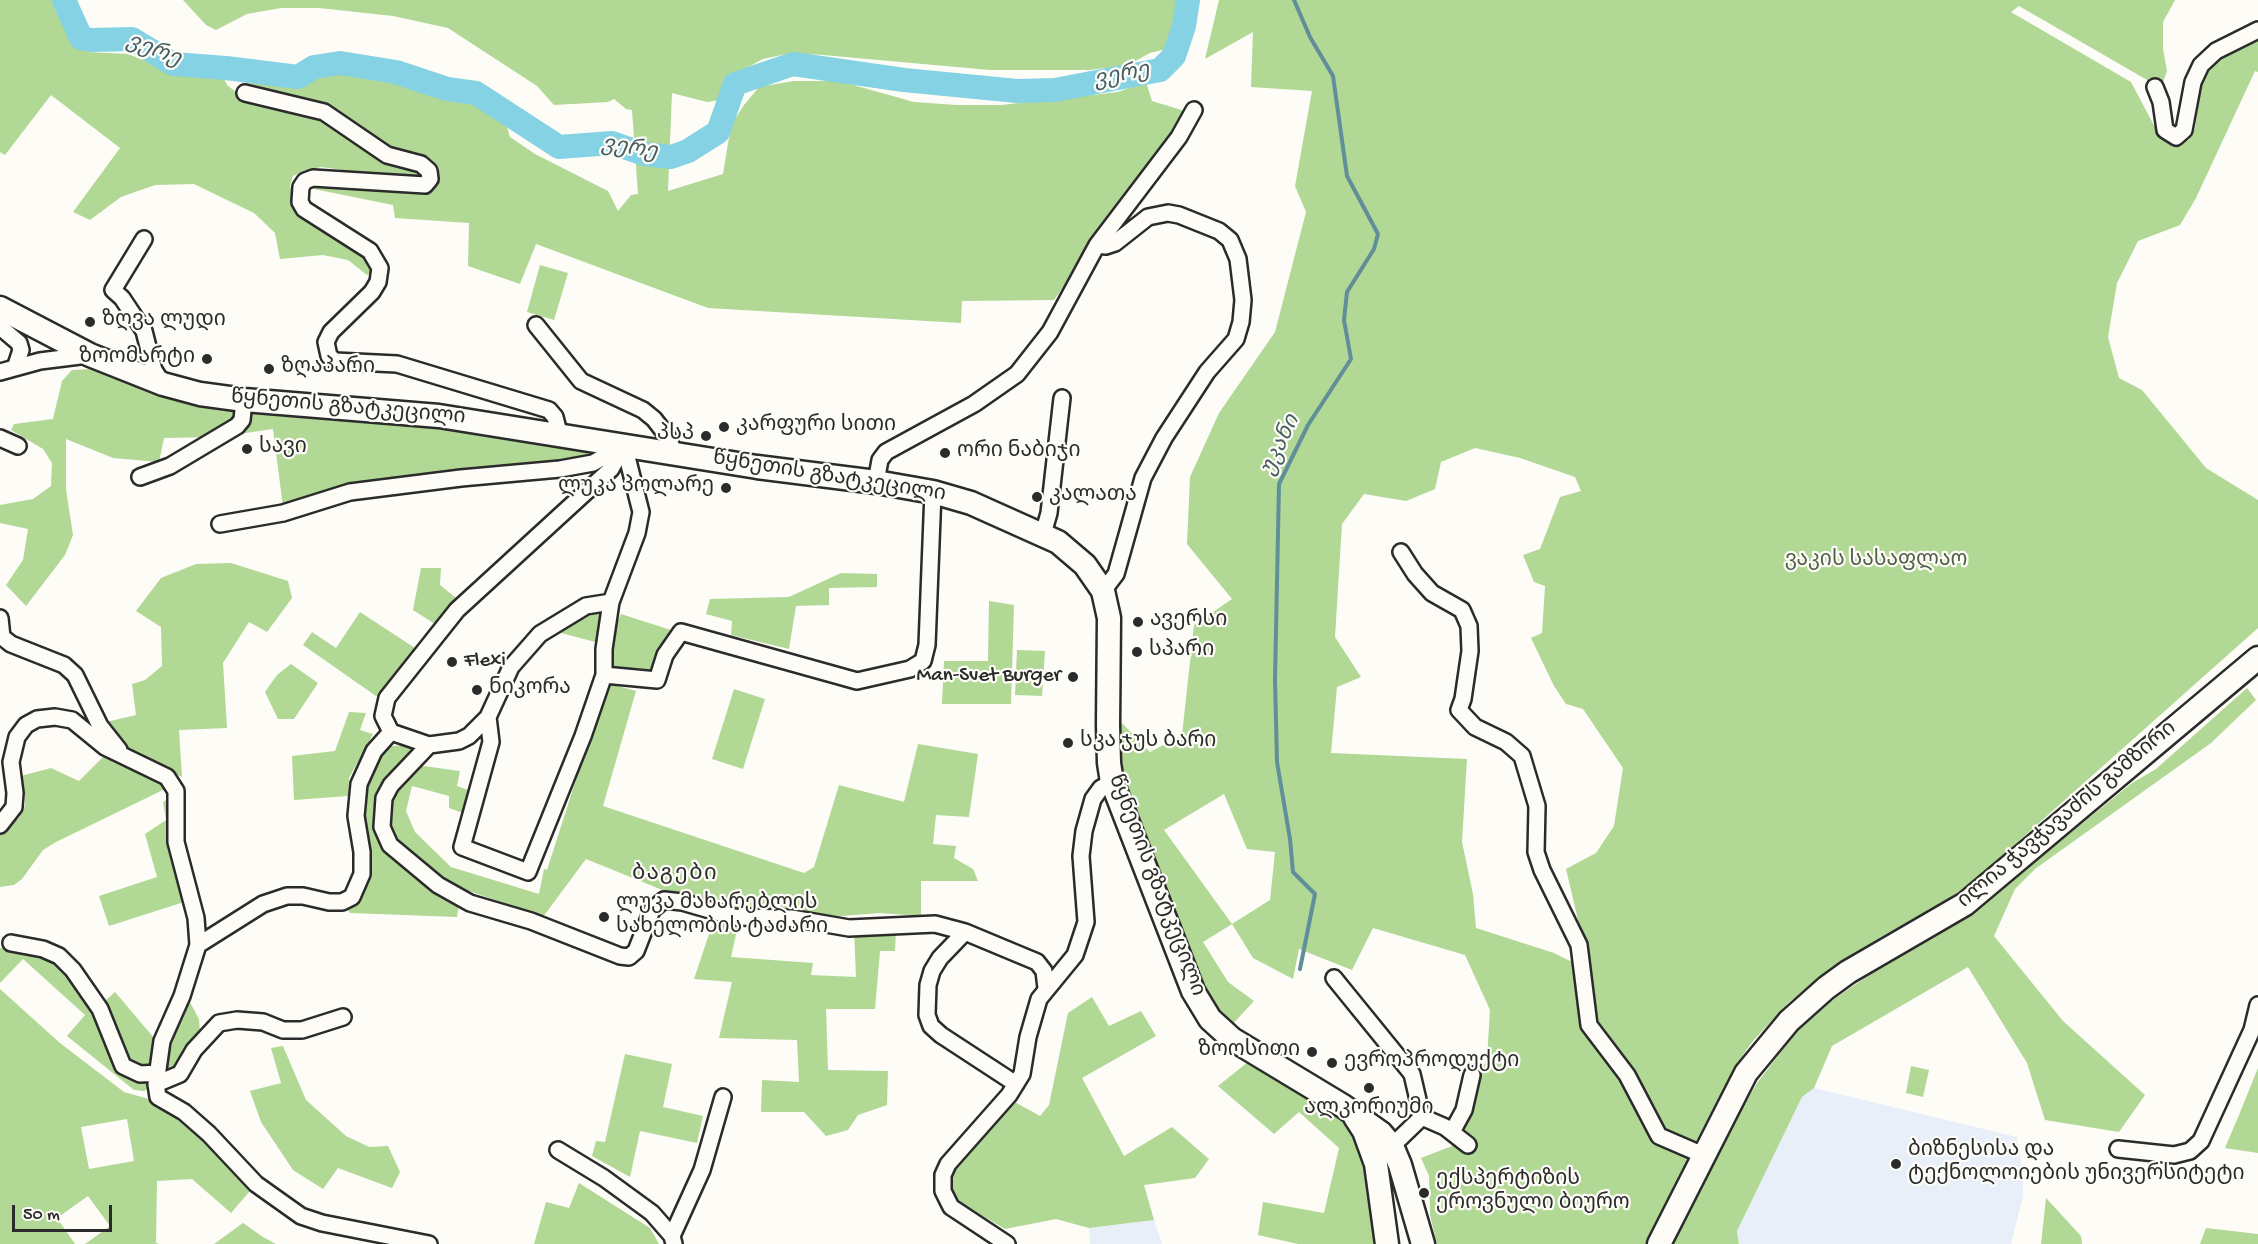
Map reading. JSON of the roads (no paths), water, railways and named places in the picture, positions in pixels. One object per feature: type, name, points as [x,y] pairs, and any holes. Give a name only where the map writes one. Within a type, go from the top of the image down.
[{"type":"main road","name":"წყნეთის გზატკეცილი","points":[[0,309],[90,355],[163,384],[200,393],[244,400],[439,416],[559,433],[757,467],[876,482],[933,492],[971,503],[1058,542],[1084,565],[1103,591],[1109,627],[1108,725],[1112,782],[1164,920],[1194,991],[1210,1018],[1232,1039],[1351,1111],[1381,1133],[1392,1146],[1406,1184],[1423,1244]]},
{"type":"main road","name":"ილია ჭავჭავაძის გამზირი","points":[[1659,1244],[1746,1073],[1770,1040],[1803,1008],[1848,972],[1965,904],[2258,658]]},
{"type":"main road","name":"წყნეთის გზატკეცილი","points":[[1351,1111],[1364,1131],[1376,1164],[1387,1244]]},
{"type":"street","points":[[2155,87],[2161,102],[2164,130],[2176,137],[2184,130],[2193,82],[2201,65],[2216,51],[2258,30]]},
{"type":"street","points":[[245,93],[324,112],[387,155],[421,164],[429,171],[430,179],[425,185],[313,178],[301,187],[300,202],[304,209],[370,251],[380,268],[378,282],[372,292],[331,332],[326,342],[329,356],[335,360],[396,364],[549,410],[555,417],[559,433]]},
{"type":"street","points":[[876,482],[880,460],[886,452],[974,404],[1017,374],[1050,332],[1097,245],[1179,137],[1194,110]]},
{"type":"street","points":[[1097,245],[1106,246],[1115,243],[1148,217],[1168,213],[1179,215],[1219,231],[1230,240],[1239,259],[1244,300],[1242,322],[1236,339],[1201,382],[1164,438],[1143,477],[1116,574],[1103,591]]},
{"type":"street","points":[[144,239],[112,290],[122,298],[144,332],[154,370],[163,384]]},
{"type":"street","points":[[536,325],[581,381],[643,410],[654,419],[668,437],[674,453]]},
{"type":"street","points":[[0,327],[19,343],[21,350],[15,368]]},
{"type":"street","points":[[0,372],[40,361],[90,355]]},
{"type":"street","points":[[1042,534],[1049,513],[1062,398]]},
{"type":"street","points":[[140,477],[171,466],[237,426],[242,420],[244,400]]},
{"type":"street","points":[[0,438],[18,446]]},
{"type":"street","points":[[220,524],[283,513],[350,492],[461,478],[560,469],[594,463],[624,445]]},
{"type":"street","points":[[488,717],[491,742],[462,846],[528,872],[583,736],[604,675],[604,649],[611,602],[628,563],[641,512],[624,445]]},
{"type":"street","points":[[611,602],[586,606],[574,612],[529,644],[511,667],[488,717],[469,736],[459,741],[429,745],[391,732],[383,716],[387,699],[458,610],[611,469],[624,445]]},
{"type":"street","points":[[604,675],[657,680],[665,655],[681,632],[856,681],[910,669],[923,661],[927,645],[933,492]]},
{"type":"street","points":[[1401,552],[1415,574],[1432,593],[1462,610],[1469,626],[1468,669],[1459,710],[1475,727],[1506,742],[1522,756],[1537,806],[1536,852],[1542,870],[1580,945],[1589,1025],[1627,1075],[1659,1136],[1703,1155]]},
{"type":"street","points":[[0,618],[1,637],[11,644],[64,665],[75,675],[100,726],[125,756]]},
{"type":"street","points":[[0,825],[14,807],[12,753],[17,737],[26,725],[37,719],[55,717],[72,720],[105,747],[167,777],[176,791],[177,842],[196,918],[198,945],[182,996],[164,1033],[157,1078],[158,1096],[184,1112],[209,1134],[256,1184],[301,1216],[322,1223],[429,1244]]},
{"type":"street","points":[[198,945],[263,904],[287,896],[303,896],[329,902],[342,902],[352,897],[362,874],[362,852],[356,816],[359,784],[374,751],[391,732]]},
{"type":"street","points":[[429,745],[391,785],[384,798],[382,827],[390,845],[438,885],[470,903],[531,921],[620,956],[629,957],[636,951],[657,903],[664,900],[734,917],[791,918],[849,928],[935,924],[966,932],[1037,962],[1044,971],[1046,988]]},
{"type":"street","points":[[1007,1244],[951,1207],[946,1200],[942,1182],[948,1164],[1016,1084],[1025,1063],[1034,1011],[1046,988],[1069,964],[1084,931],[1087,911],[1081,856],[1084,831],[1092,799],[1101,788],[1112,782]]},
{"type":"street","points":[[966,932],[940,958],[932,971],[928,985],[927,1015],[932,1026],[941,1035],[1016,1084]]},
{"type":"street","points":[[11,943],[43,949],[59,956],[73,970],[100,1009],[123,1066],[140,1074],[157,1078],[180,1074],[194,1050],[219,1023],[237,1020],[262,1022],[283,1030],[302,1030],[343,1017]]},
{"type":"street","points":[[1334,978],[1412,1074],[1422,1117]]},
{"type":"street","points":[[2118,1149],[2174,1155],[2190,1151],[2200,1141],[2252,1030],[2258,1005]]},
{"type":"street","points":[[1452,1132],[1464,1110],[1472,1076]]},
{"type":"street","points":[[558,1150],[604,1178],[652,1213],[673,1240],[702,1170],[723,1096]]},
{"type":"street","points":[[1422,1117],[1452,1132],[1468,1145]]},
{"type":"street","points":[[1392,1146],[1422,1117]]},
{"type":"waterway","name":"ვერე","points":[[64,0],[81,38],[91,40],[132,39],[173,64],[298,77],[314,67],[340,63],[396,72],[447,89],[476,93],[559,147],[612,143],[644,154],[671,157],[688,151],[718,132],[735,84],[793,64],[904,80],[1017,91],[1055,90],[1160,70],[1174,56],[1184,26],[1188,0]]},
{"type":"waterway","name":"უკანი","points":[[1294,0],[1310,37],[1333,76],[1347,176],[1378,234],[1374,249],[1347,292],[1344,320],[1351,359],[1308,425],[1279,484],[1275,680],[1277,762],[1293,872],[1315,894],[1300,969]]},
{"type":"place","name":"ზღვა ლუდი","points":[[90,322]]},
{"type":"place","name":"ზოომარტი","points":[[207,359]]},
{"type":"place","name":"ზღაპარი","points":[[269,369]]},
{"type":"place","name":"კარფური სითი","points":[[724,427]]},
{"type":"place","name":"პსპ","points":[[706,436]]},
{"type":"place","name":"სავი","points":[[247,449]]},
{"type":"place","name":"ორი ნაბიჯი","points":[[945,453]]},
{"type":"place","name":"ლუკა პოლარე","points":[[726,488]]},
{"type":"place","name":"კალათა","points":[[1037,497]]},
{"type":"place","name":"ავერსი","points":[[1138,622]]},
{"type":"place","name":"სპარი","points":[[1137,652]]},
{"type":"place","name":"Flexi","points":[[452,662]]},
{"type":"place","name":"Man-Svet Burger","points":[[1073,677]]},
{"type":"place","name":"ნიკორა","points":[[477,690]]},
{"type":"place","name":"სკა ჯუს ბარი","points":[[1068,743]]},
{"type":"place","name":"ლუკა მახარებლის სახელობის ტაძარი","points":[[604,917]]},
{"type":"place","name":"ზოოსითი","points":[[1312,1052]]},
{"type":"place","name":"ევროპროდუქტი","points":[[1332,1063]]},
{"type":"place","name":"ალკორიუმი","points":[[1369,1088]]},
{"type":"place","name":"ბიზნესისა და ტექნოლოიების უნივერსიტეტი","points":[[1896,1164]]},
{"type":"place","name":"ექსპერტიზის ეროვნული ბიურო","points":[[1424,1193]]},
{"type":"district","name":"ბაგები","points":[[675,876]]},
{"type":"park label","name":"ვაკის სასაფლაო","points":[[1876,562]]}]
